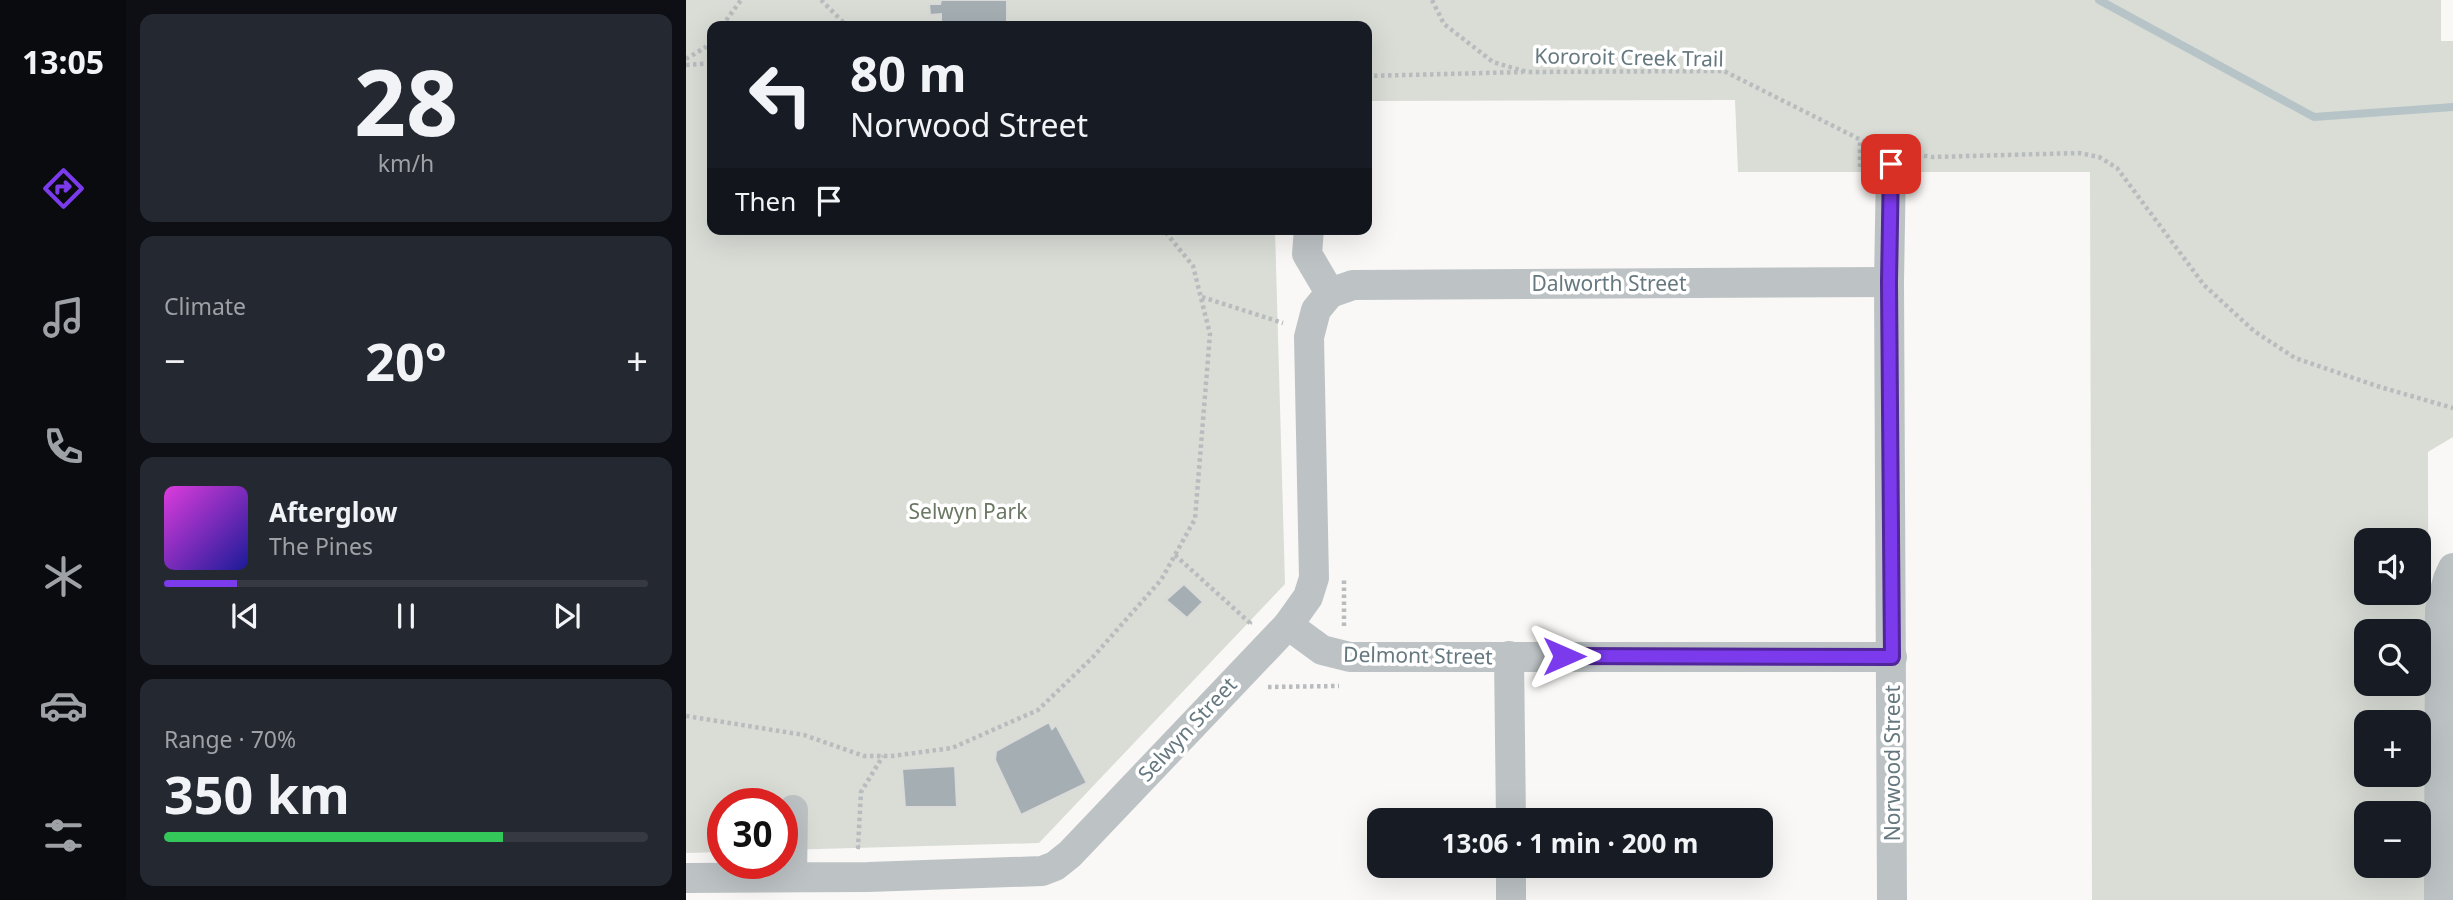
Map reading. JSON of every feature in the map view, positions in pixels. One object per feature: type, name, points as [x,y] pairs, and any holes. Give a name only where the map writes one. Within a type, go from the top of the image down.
[{"type":"street","name":"Norwood Street","points":[[1892,900],[1889,282],[1894,156]]},
{"type":"street","points":[[1309,235],[1307,254],[1330,293]]},
{"type":"street","name":"Dalworth Street","points":[[1330,293],[1353,285],[1889,282]]},
{"type":"street","name":"Selwyn Street","points":[[798,878],[856,886],[1042,871],[1055,866],[1288,625],[1308,597],[1314,578],[1309,337],[1316,310],[1330,293]]},
{"type":"street","points":[[2439,900],[2446,755],[2440,610],[2451,578]]},
{"type":"street","name":"Delmont Street","points":[[1288,625],[1322,650],[1350,657],[1892,657]]},
{"type":"street","points":[[1509,656],[1511,808]]},
{"type":"street","name":"Selwyn Street","points":[[686,878],[707,878]]},
{"type":"street","points":[[1511,878],[1511,900]]},
{"type":"path","points":[[726,21],[741,0]]},
{"type":"path","points":[[821,0],[842,21]]},
{"type":"path","name":"Kororoit Creek Trail","points":[[1432,0],[1444,24],[1493,62],[1527,72],[1724,71],[1894,156],[2079,153],[2099,156],[2117,168],[2204,285],[2254,331],[2295,358],[2453,408]]},
{"type":"path","points":[[686,59],[707,46]]},
{"type":"path","points":[[686,65],[707,63]]},
{"type":"path","points":[[1372,76],[1527,72]]},
{"type":"path","points":[[686,716],[804,735],[864,757],[952,748],[1038,710],[1093,657],[1161,580],[1195,519],[1210,334],[1193,266],[1168,235]]},
{"type":"path","points":[[1201,297],[1287,324],[1309,337]]},
{"type":"path","points":[[1175,555],[1250,623],[1242,630]]},
{"type":"path","points":[[1323,686],[1323,674],[1330,653],[1345,622],[1344,568]]},
{"type":"path","points":[[1246,666],[1269,685],[1349,685]]},
{"type":"path","points":[[1261,694],[1269,685]]},
{"type":"path","points":[[868,847],[858,847],[861,792],[883,756]]},
{"type":"green space","name":"Selwyn Park","points":[[686,0],[2441,0],[2441,41],[2453,41],[2453,437],[2428,452],[2428,528],[2354,528],[2354,605],[2428,605],[2428,619],[2354,619],[2354,696],[2429,696],[2429,710],[2354,710],[2354,787],[2429,787],[2429,801],[2354,801],[2354,878],[2429,878],[2429,900],[2092,900],[2090,172],[1738,172],[1735,100],[1372,101],[1372,21],[707,21],[707,235],[1275,235],[1285,584],[1039,843],[798,850],[798,788],[707,788],[707,852],[686,853]]},
{"type":"building","points":[[941,0],[1007,0],[1007,21],[941,21],[941,14],[930,15],[929,4],[940,4]]},
{"type":"building","points":[[1184,584],[1203,602],[1187,618],[1166,600]]},
{"type":"building","points":[[1049,722],[1052,729],[1056,725],[1087,783],[1021,815],[995,760],[996,751]]},
{"type":"building","points":[[955,766],[957,807],[905,807],[902,769]]},
{"type":"waterway","points":[[2099,0],[2314,117],[2453,107]]},
{"type":"route","points":[[1564,656],[1892,657],[1889,282],[1891,164]]}]
